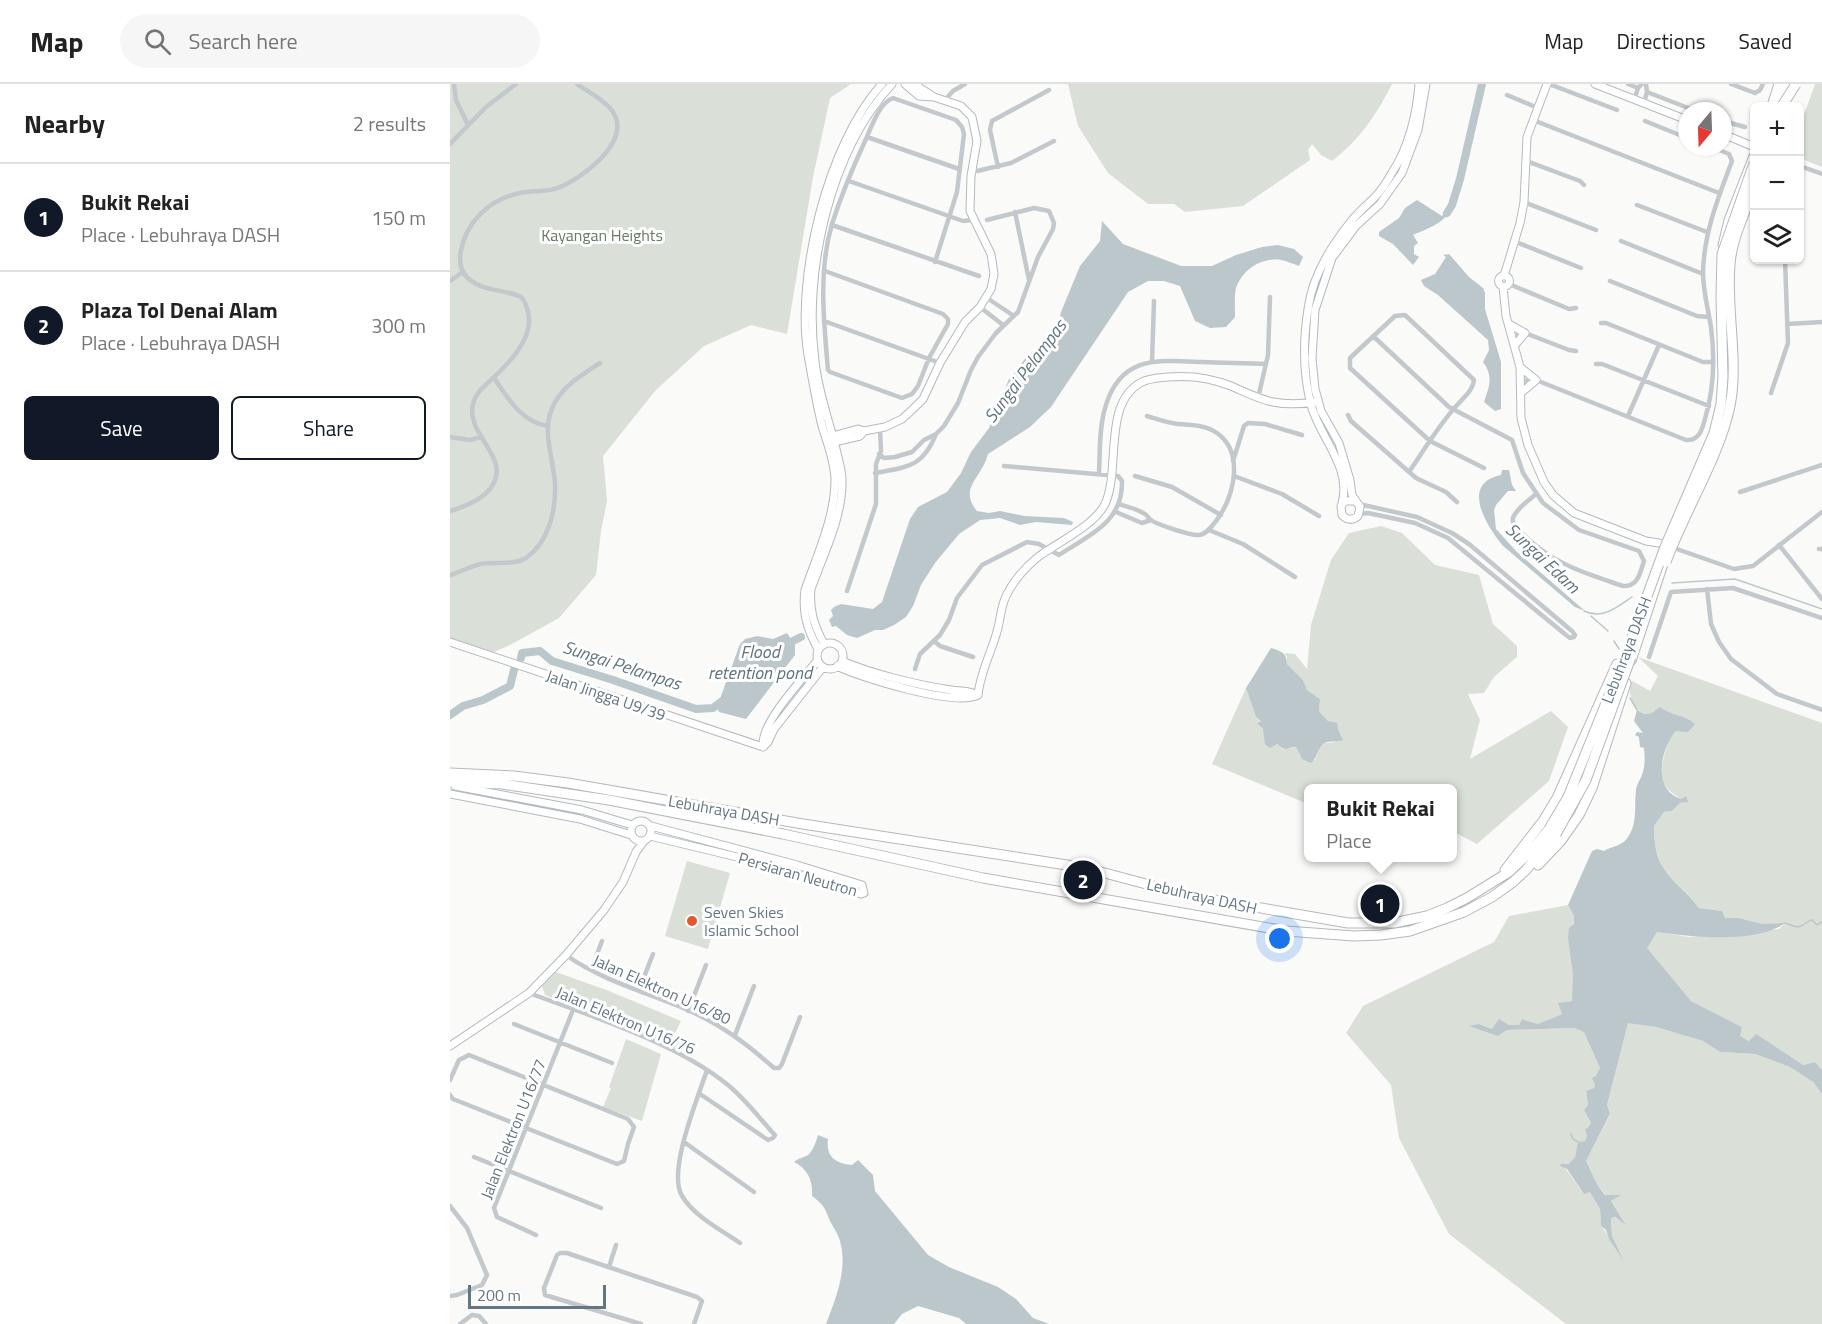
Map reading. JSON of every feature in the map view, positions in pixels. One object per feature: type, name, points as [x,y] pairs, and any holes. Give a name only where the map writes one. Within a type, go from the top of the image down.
[{"type":"highway","points":[[1773,102],[1779,84]]},
{"type":"highway","points":[[1782,102],[1786,84]]},
{"type":"highway","points":[[1783,102],[1794,84]]},
{"type":"highway","name":"Lebuhraya DASH","points":[[450,784],[502,784],[610,795],[803,824],[1086,868],[1191,896],[1348,923],[1394,922],[1427,916],[1467,898],[1521,861],[1552,831],[1568,797],[1627,651],[1665,547],[1713,433],[1721,404],[1723,377],[1720,288],[1722,254],[1750,171]]},
{"type":"highway","name":"Lebuhraya DASH","points":[[450,773],[514,776],[610,795],[983,878],[1266,927],[1339,935],[1381,935],[1410,931],[1464,912],[1492,897],[1526,870],[1586,780],[1668,556],[1724,426],[1730,405],[1732,377],[1731,255],[1732,245],[1750,199]]},
{"type":"highway","points":[[1500,876],[1543,821],[1557,798],[1626,646]]},
{"type":"highway","points":[[1526,870],[1538,865],[1545,858],[1560,842],[1579,815],[1592,788],[1627,681]]},
{"type":"street","points":[[454,84],[456,100],[468,125]]},
{"type":"street","points":[[450,144],[486,107],[516,84]]},
{"type":"street","points":[[450,511],[487,493],[495,481],[497,467],[490,448],[473,420],[473,404],[480,390],[494,378],[523,343],[530,321],[521,297],[487,288],[468,278],[463,272],[460,258],[465,235],[474,220],[485,209],[514,195],[549,191],[560,187],[591,168],[608,151],[615,136],[615,116],[608,106],[577,84]]},
{"type":"street","points":[[821,647],[807,625],[804,600],[805,590],[832,508],[835,477],[830,440],[808,353],[806,316],[810,269],[822,207],[836,165],[857,120],[882,84]]},
{"type":"street","points":[[763,747],[762,739],[772,718],[818,661],[821,647],[813,623],[811,589],[839,511],[842,478],[837,452],[830,440],[830,426],[815,362],[812,314],[817,254],[829,205],[842,167],[870,111],[892,84]]},
{"type":"street","points":[[830,440],[843,436],[860,436],[864,431],[880,429],[902,419],[923,399],[940,363],[965,322],[987,298],[994,274],[994,264],[985,240],[970,212],[969,201],[977,141],[972,117],[960,106],[945,100],[919,96],[907,84]]},
{"type":"street","points":[[945,100],[953,91],[965,84]]},
{"type":"street","points":[[1341,506],[1345,501],[1357,502],[1417,517],[1452,533],[1469,544],[1540,603],[1575,634],[1574,637],[1570,638],[1448,538],[1414,523],[1368,513],[1347,519],[1340,512],[1341,506],[1345,487],[1341,470],[1306,379],[1308,308],[1326,255],[1350,222],[1376,196],[1395,169],[1410,132],[1419,84]]},
{"type":"street","points":[[1359,514],[1339,443],[1315,402],[1313,322],[1322,285],[1332,258],[1356,226],[1380,204],[1402,173],[1418,130],[1426,84]]},
{"type":"street","points":[[1576,308],[1569,309],[1498,281],[1504,276],[1516,242],[1524,202],[1524,160],[1527,137],[1548,84],[1617,110]]},
{"type":"street","points":[[1595,84],[1678,116]]},
{"type":"street","points":[[1628,84],[1641,87],[1647,94],[1678,105]]},
{"type":"street","points":[[1731,84],[1755,93],[1763,84]]},
{"type":"street","points":[[1634,100],[1641,87]]},
{"type":"street","points":[[998,167],[990,130],[992,121],[1049,90]]},
{"type":"street","points":[[1644,103],[1647,94]]},
{"type":"street","points":[[1507,95],[1538,108]]},
{"type":"street","points":[[825,272],[943,314],[948,320],[947,327],[912,394],[902,398],[828,370],[824,321],[825,272],[832,225],[867,137],[881,108],[892,98],[956,120],[962,127],[964,141],[957,192],[935,262]]},
{"type":"street","points":[[1533,120],[1719,193]]},
{"type":"street","points":[[1645,122],[1678,135]]},
{"type":"street","points":[[1732,123],[1745,127]]},
{"type":"street","points":[[867,137],[959,169]]},
{"type":"street","points":[[1732,137],[1750,144]]},
{"type":"street","points":[[973,170],[1011,163],[1054,141]]},
{"type":"street","points":[[1520,367],[1536,380],[1686,440],[1697,437],[1703,427],[1713,384],[1710,326],[1703,274],[1707,232],[1732,161],[1730,156]]},
{"type":"street","points":[[1524,160],[1580,181],[1584,185]]},
{"type":"street","points":[[1804,167],[1822,174]]},
{"type":"street","points":[[1626,646],[1708,440],[1716,414],[1720,375],[1718,267],[1728,220],[1750,168]]},
{"type":"street","points":[[849,181],[950,217],[963,221],[974,220]]},
{"type":"street","points":[[1627,681],[1666,544],[1703,473],[1723,424],[1728,404],[1730,246],[1734,227],[1750,187]]},
{"type":"street","points":[[1524,202],[1596,230]]},
{"type":"street","points":[[1637,205],[1707,232]]},
{"type":"street","points":[[879,454],[884,458],[912,452],[944,426],[958,403],[978,357],[1003,325],[1018,312],[1038,257],[1054,223],[1049,211],[1034,208],[987,220]]},
{"type":"street","points":[[1015,212],[1029,282]]},
{"type":"street","points":[[832,225],[979,276]]},
{"type":"street","points":[[1622,240],[1703,274]]},
{"type":"street","points":[[1516,242],[1581,268]]},
{"type":"street","points":[[1771,393],[1788,343],[1785,264]]},
{"type":"street","points":[[450,281],[463,272]]},
{"type":"street","points":[[1610,281],[1697,316],[1708,317]]},
{"type":"street","points":[[1506,285],[1502,296],[1520,367],[1521,418],[1525,436],[1544,482],[1553,495],[1574,513],[1646,541],[1666,544],[1734,569],[1753,566],[1822,512]]},
{"type":"street","points":[[1257,398],[1268,355],[1270,297]]},
{"type":"street","points":[[987,298],[1014,316]]},
{"type":"street","points":[[1152,361],[1154,301]]},
{"type":"street","points":[[980,307],[1003,325]]},
{"type":"street","points":[[1409,472],[1430,441],[1453,410],[1471,389],[1474,380],[1405,315],[1395,316],[1350,358],[1350,368],[1430,441],[1484,468]]},
{"type":"street","points":[[824,321],[940,363]]},
{"type":"street","points":[[1787,324],[1822,322]]},
{"type":"street","points":[[1601,323],[1703,362],[1713,362]]},
{"type":"street","points":[[1509,324],[1525,333],[1576,351]]},
{"type":"street","points":[[1513,334],[1525,333]]},
{"type":"street","points":[[1515,345],[1525,333]]},
{"type":"street","points":[[1373,336],[1453,410],[1510,438],[1525,436]]},
{"type":"street","points":[[1628,416],[1659,345]]},
{"type":"street","points":[[1099,473],[1101,436],[1107,403],[1121,379],[1137,366],[1152,361],[1266,364]]},
{"type":"street","points":[[450,576],[479,565],[519,561],[536,549],[542,541],[548,530],[554,504],[555,484],[548,426],[556,402],[565,388],[600,363]]},
{"type":"street","points":[[1596,364],[1602,364],[1709,406]]},
{"type":"street","points":[[839,664],[952,691],[970,691],[978,695],[1005,597],[1010,588],[1032,563],[1097,516],[1110,492],[1117,422],[1122,403],[1141,382],[1155,378],[1176,377],[1211,379],[1257,398],[1292,404],[1315,402]]},
{"type":"street","points":[[494,378],[524,416],[531,421],[548,426]]},
{"type":"street","points":[[1521,381],[1536,380]]},
{"type":"street","points":[[1522,392],[1536,380]]},
{"type":"street","points":[[1459,403],[1462,414]]},
{"type":"street","points":[[1348,415],[1351,421],[1416,478],[1446,492],[1457,502]]},
{"type":"street","points":[[1119,504],[1145,514],[1151,520],[1196,535],[1209,530],[1221,515],[1231,492],[1234,476],[1233,461],[1226,442],[1216,432],[1197,425],[1170,422],[1147,416]]},
{"type":"street","points":[[1233,461],[1244,426],[1248,423],[1265,424],[1302,435]]},
{"type":"street","points":[[830,426],[843,436]]},
{"type":"street","points":[[847,591],[876,504],[875,473],[881,443],[880,429]]},
{"type":"street","points":[[875,473],[900,468],[922,459],[928,452],[936,434]]},
{"type":"street","points":[[837,452],[843,436]]},
{"type":"street","points":[[450,437],[457,440],[470,440],[482,437]]},
{"type":"street","points":[[1510,438],[1523,473],[1536,494],[1556,514],[1579,530],[1639,551],[1644,558],[1635,584],[1623,586],[1563,565],[1534,545],[1514,525],[1512,519],[1536,494]]},
{"type":"street","points":[[1516,449],[1528,445]]},
{"type":"street","points":[[1740,492],[1822,465]]},
{"type":"street","points":[[915,669],[920,654],[945,627],[957,598],[982,565],[1027,542],[1039,544],[1059,555],[1107,524],[1119,504],[1121,479],[1112,474],[1004,466]]},
{"type":"street","points":[[1135,476],[1172,487],[1221,515]]},
{"type":"street","points":[[1234,476],[1282,494],[1318,516]]},
{"type":"street","points":[[1116,512],[1142,522],[1151,520]]},
{"type":"street","points":[[1209,530],[1243,544],[1295,577]]},
{"type":"street","points":[[1779,545],[1822,599]]},
{"type":"street","points":[[1649,657],[1671,592],[1733,588],[1822,618]]},
{"type":"street","points":[[1707,589],[1711,624],[1719,642],[1731,659],[1777,694],[1822,710]]},
{"type":"street","points":[[934,641],[940,646],[973,657]]},
{"type":"street","name":"Jalan Jingga U9/39","points":[[450,642],[763,747]]},
{"type":"street","points":[[818,661],[823,667],[832,669],[839,664],[842,652],[833,643],[821,647]]},
{"type":"street","points":[[763,747],[774,729],[823,667]]},
{"type":"street","points":[[450,784],[582,810],[632,825],[642,820],[651,826],[647,839],[636,852],[622,882],[604,910],[566,955],[529,993],[450,1046]]},
{"type":"street","points":[[450,794],[580,819],[633,837],[647,839]]},
{"type":"street","points":[[632,825],[636,852]]},
{"type":"street","name":"Persiaran Neutron","points":[[647,839],[736,856],[864,893],[862,885],[808,868],[651,826]]},
{"type":"street","points":[[591,970],[602,941]]},
{"type":"street","points":[[639,990],[653,954]]},
{"type":"street","name":"Jalan Elektron U16/80","points":[[566,955],[591,970],[688,1011],[735,1035],[774,1068],[779,1068],[782,1064],[800,1017]]},
{"type":"street","points":[[688,1011],[706,965]]},
{"type":"street","points":[[735,1035],[754,986]]},
{"type":"street","name":"Jalan Elektron U16/76","points":[[529,993],[677,1053],[707,1070],[730,1086],[772,1132],[773,1138],[768,1140],[700,1094]]},
{"type":"street","name":"Jalan Elektron U16/77","points":[[536,1235],[500,1219],[494,1213],[494,1208],[573,1010]]},
{"type":"street","points":[[514,1023],[612,1063]]},
{"type":"street","points":[[450,1080],[459,1060],[469,1055],[628,1119],[634,1127],[624,1161],[617,1164],[453,1099],[450,1095]]},
{"type":"street","points":[[707,1070],[679,1159],[677,1177],[680,1193],[697,1212],[740,1243]]},
{"type":"street","points":[[684,1142],[754,1192]]},
{"type":"street","points":[[474,1157],[601,1208]]},
{"type":"street","points":[[450,1206],[467,1228],[487,1275],[482,1285],[450,1296]]},
{"type":"street","points":[[609,1267],[616,1245]]},
{"type":"street","points":[[641,1324],[549,1297],[544,1292],[555,1258],[563,1252],[694,1295],[700,1298],[694,1324]]},
{"type":"street","points":[[460,1324],[472,1315],[482,1318],[486,1324]]},
{"type":"green space","name":"Kayangan Heights","points":[[450,84],[851,84],[830,98],[813,177],[787,334],[751,325],[704,346],[655,391],[603,456],[607,501],[596,575],[559,618],[487,655],[450,640]]},
{"type":"green space","points":[[1068,84],[1392,84],[1380,107],[1366,126],[1332,161],[1321,155],[1312,144],[1308,150],[1310,160],[1243,206],[1185,212],[1174,204],[1148,204],[1108,173],[1078,126]]},
{"type":"green space","points":[[1815,84],[1822,84],[1822,167],[1804,160],[1804,115]]},
{"type":"green space","points":[[1381,526],[1402,533],[1435,565],[1479,575],[1493,624],[1517,646],[1517,657],[1494,677],[1484,693],[1468,694],[1480,720],[1470,759],[1551,711],[1568,727],[1549,781],[1477,844],[1457,834],[1457,784],[1304,784],[1304,802],[1212,764],[1246,688],[1256,717],[1261,721],[1257,722],[1263,729],[1271,747],[1277,744],[1283,749],[1296,747],[1302,759],[1315,760],[1319,749],[1325,743],[1336,742],[1328,721],[1319,711],[1320,699],[1307,690],[1303,680],[1287,664],[1287,657],[1284,653],[1295,654],[1307,669],[1311,625],[1331,560],[1349,533]]},
{"type":"green space","points":[[1638,657],[1822,723],[1822,1070],[1815,1062],[1803,1065],[1739,1036],[1742,1027],[1691,1001],[1646,948],[1657,932],[1689,937],[1779,929],[1784,924],[1763,924],[1739,918],[1724,918],[1721,911],[1699,908],[1661,864],[1656,850],[1654,826],[1664,812],[1672,811],[1680,803],[1687,802],[1669,790],[1662,773],[1667,746],[1676,731],[1675,714],[1644,714],[1637,708],[1630,695],[1632,681],[1650,691],[1658,676]]},
{"type":"green space","points":[[687,861],[730,873],[708,949],[665,936]]},
{"type":"green space","points":[[1568,905],[1574,916],[1573,1001],[1559,1003],[1562,1014],[1538,1024],[1522,1019],[1519,1025],[1492,1029],[1479,1024],[1498,1036],[1507,1030],[1576,1028],[1584,1031],[1600,1068],[1594,1088],[1586,1091],[1588,1105],[1584,1110],[1591,1123],[1585,1141],[1578,1143],[1575,1157],[1569,1165],[1562,1164],[1584,1194],[1590,1191],[1600,1209],[1601,1226],[1620,1256],[1612,1236],[1611,1218],[1614,1217],[1625,1223],[1611,1201],[1620,1195],[1606,1195],[1597,1184],[1586,1161],[1610,1115],[1607,1105],[1628,1022],[1656,1027],[1703,1041],[1720,1052],[1755,1054],[1790,1067],[1813,1082],[1822,1094],[1822,1324],[1566,1324],[1449,1234],[1399,1138],[1391,1085],[1346,1033],[1363,1006],[1494,942],[1509,916]]},
{"type":"green space","points":[[556,972],[681,1021],[674,1035],[683,1040],[675,1049],[545,995],[542,986]]},
{"type":"green space","points":[[626,1039],[661,1054],[642,1121],[603,1107]]},
{"type":"water","points":[[1417,200],[1442,216],[1450,205],[1454,206],[1441,221],[1413,235],[1418,243],[1414,246],[1414,254],[1419,257],[1413,265],[1393,244],[1379,236],[1379,232],[1399,218],[1405,208]]},
{"type":"water","points":[[1102,221],[1123,244],[1181,266],[1212,266],[1236,255],[1278,245],[1294,249],[1303,257],[1299,266],[1283,260],[1274,260],[1260,263],[1248,270],[1236,288],[1235,317],[1226,327],[1210,328],[1195,321],[1180,286],[1164,281],[1148,281],[1128,292],[1051,407],[1030,427],[988,454],[971,489],[970,496],[977,511],[989,513],[1000,511],[1024,516],[1064,518],[1073,522],[1072,525],[1036,522],[1020,525],[1000,518],[980,520],[959,534],[935,563],[921,585],[906,617],[883,630],[875,630],[857,638],[847,635],[836,626],[832,627],[829,620],[833,616],[831,610],[834,607],[841,604],[873,609],[882,602],[910,519],[918,507],[947,492],[961,473],[971,452],[989,428],[1009,379],[1028,355],[1051,339],[1057,330],[1061,312],[1080,266],[1100,241]]},
{"type":"water","points":[[1449,254],[1469,277],[1483,288],[1485,293],[1485,309],[1501,362],[1501,409],[1495,411],[1484,402],[1490,382],[1483,362],[1489,350],[1488,340],[1438,295],[1424,286],[1421,280],[1435,274],[1446,257],[1443,255]]},
{"type":"water","points":[[1502,470],[1509,470],[1512,485],[1516,491],[1508,491],[1496,505],[1494,510],[1496,529],[1517,552],[1585,611],[1575,607],[1502,545],[1489,525],[1481,508],[1480,491],[1483,484],[1501,475]]},
{"type":"water","name":"Flood retention pond","points":[[787,633],[795,645],[795,655],[746,719],[719,712],[717,707],[740,644],[745,639],[757,636],[773,639]]},
{"type":"water","points":[[1271,648],[1285,655],[1287,664],[1303,680],[1307,690],[1320,699],[1319,711],[1328,721],[1337,723],[1343,740],[1324,744],[1311,763],[1302,759],[1296,747],[1285,749],[1277,744],[1270,748],[1265,744],[1263,729],[1257,723],[1261,721],[1256,717],[1246,688]]},
{"type":"water","points":[[1660,707],[1695,724],[1688,732],[1676,731],[1670,739],[1663,758],[1663,779],[1666,788],[1672,795],[1682,799],[1686,796],[1688,802],[1680,803],[1672,811],[1664,812],[1654,826],[1656,850],[1661,864],[1699,908],[1722,911],[1725,918],[1739,918],[1763,924],[1785,923],[1773,930],[1741,936],[1705,937],[1657,932],[1647,948],[1691,1001],[1742,1027],[1740,1036],[1749,1041],[1756,1034],[1803,1065],[1815,1062],[1822,1070],[1822,1094],[1813,1082],[1790,1067],[1755,1054],[1720,1052],[1703,1041],[1656,1027],[1628,1023],[1607,1105],[1610,1114],[1586,1161],[1605,1195],[1621,1195],[1611,1201],[1626,1225],[1615,1217],[1611,1218],[1612,1236],[1623,1260],[1609,1239],[1606,1230],[1601,1226],[1600,1209],[1590,1192],[1584,1194],[1567,1169],[1560,1166],[1569,1164],[1575,1157],[1578,1142],[1585,1141],[1587,1135],[1585,1129],[1591,1123],[1584,1110],[1588,1105],[1586,1091],[1594,1088],[1592,1078],[1596,1076],[1600,1068],[1584,1032],[1575,1028],[1507,1030],[1498,1036],[1469,1026],[1479,1024],[1492,1029],[1499,1019],[1509,1025],[1519,1025],[1522,1019],[1538,1024],[1562,1014],[1558,1003],[1572,1001],[1573,974],[1568,938],[1569,928],[1574,924],[1574,916],[1568,905],[1592,851],[1597,849],[1604,851],[1620,844],[1631,832],[1636,790],[1645,760],[1644,748],[1640,747],[1639,737],[1635,735],[1637,732],[1643,733],[1634,721],[1637,710],[1644,714],[1652,713]]},
{"type":"water","points":[[818,1135],[828,1139],[830,1155],[836,1161],[852,1165],[858,1160],[873,1175],[875,1191],[928,1255],[949,1267],[998,1287],[1016,1299],[1033,1318],[1049,1324],[966,1324],[959,1318],[918,1306],[902,1314],[894,1324],[826,1324],[840,1282],[842,1249],[822,1204],[812,1196],[809,1176],[794,1162],[810,1153]]},
{"type":"waterway","name":"Sungai Pelampas","points":[[1447,213],[1452,205],[1460,179],[1482,84]]},
{"type":"waterway","name":"Sungai Edam","points":[[1672,583],[1735,579],[1822,609]]},
{"type":"waterway","name":"Sungai Edam","points":[[1584,611],[1604,613],[1632,597]]},
{"type":"waterway","points":[[1591,616],[1608,631]]},
{"type":"waterway","name":"Sungai Pelampas","points":[[785,645],[801,637]]},
{"type":"waterway","points":[[1614,641],[1619,649]]},
{"type":"waterway","name":"Sungai Pelampas","points":[[521,658],[522,653],[540,651],[552,661],[696,709],[713,708],[725,699]]},
{"type":"waterway","name":"Sungai Pelampas","points":[[450,715],[463,706],[483,700],[510,686],[514,670]]},
{"type":"waterway","points":[[1630,698],[1637,710]]},
{"type":"waterway","points":[[1785,923],[1797,927],[1812,920],[1817,925],[1822,922]]},
{"type":"waterway","points":[[1571,1134],[1578,1142]]},
{"type":"place","name":"Plaza Tol Denai Alam","points":[[1083,880]]},
{"type":"place","name":"Bukit Rekai","points":[[1380,904]]},
{"type":"place","name":"Seven Skies Islamic School","points":[[692,921]]}]
